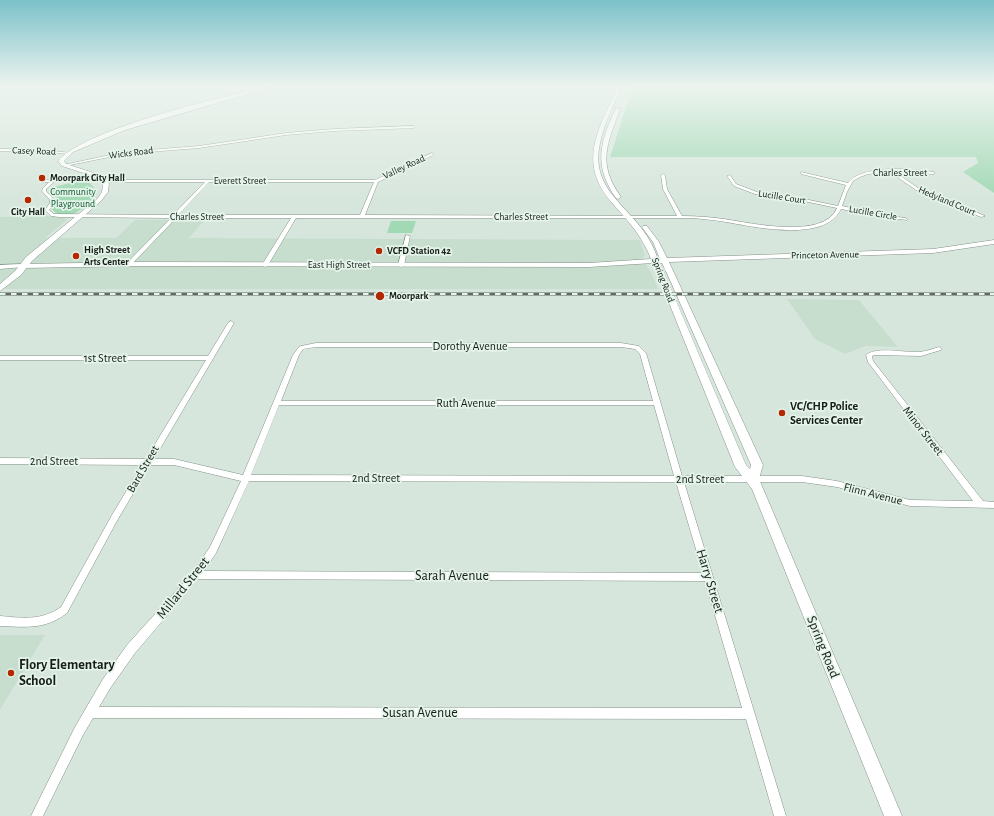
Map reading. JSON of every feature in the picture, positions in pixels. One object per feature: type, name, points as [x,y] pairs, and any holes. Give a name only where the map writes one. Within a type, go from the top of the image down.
[{"type":"main road","points":[[0,280],[22,266],[104,194],[106,189],[105,181],[95,175],[65,165],[62,161],[69,153],[108,134],[142,124]]},
{"type":"main road","name":"Spring Road","points":[[605,124],[596,146],[594,163],[603,188],[645,238],[656,261],[741,467],[753,479],[893,816]]},
{"type":"main road","name":"Spring Road","points":[[612,124],[604,148],[602,162],[605,174],[612,187],[652,236],[664,260],[757,466],[753,479]]},
{"type":"main road","name":"Princeton Avenue","points":[[656,261],[920,252],[952,249],[994,242]]},
{"type":"main road","name":"East High Street","points":[[22,266],[128,264],[589,265],[656,261]]},
{"type":"main road","points":[[589,265],[611,268],[650,268],[657,270],[661,276]]},
{"type":"main road","points":[[0,288],[18,273],[22,266]]},
{"type":"street","name":"Wicks Road","points":[[65,165],[124,153],[199,147],[314,131],[413,127]]},
{"type":"street","name":"Casey Road","points":[[0,150],[37,150],[69,153]]},
{"type":"street","name":"Valley Road","points":[[376,181],[432,154]]},
{"type":"street","name":"Charles Street","points":[[46,181],[53,181],[44,189],[52,200],[52,203],[47,210],[49,213],[59,216],[680,217],[711,218],[760,226],[797,228],[815,226],[828,222],[834,218],[840,208],[849,184],[858,176],[892,172],[933,173]]},
{"type":"street","name":"Hedyland Court","points":[[892,172],[917,188],[982,216]]},
{"type":"street","points":[[802,173],[849,184]]},
{"type":"street","points":[[663,175],[666,189],[680,217]]},
{"type":"street","name":"Lucille Court","points":[[728,176],[735,185],[756,193],[840,208]]},
{"type":"street","name":"Everett Street","points":[[105,181],[376,181]]},
{"type":"street","points":[[128,264],[208,181]]},
{"type":"street","points":[[362,217],[376,181]]},
{"type":"street","name":"Lucille Circle","points":[[840,208],[905,219]]},
{"type":"street","points":[[265,264],[294,217]]},
{"type":"street","points":[[401,265],[408,236]]},
{"type":"street","points":[[0,267],[22,266]]},
{"type":"street","name":"Bard Street","points":[[0,621],[42,622],[57,616],[69,603],[147,462],[231,323]]},
{"type":"street","name":"Dorothy Avenue","points":[[304,346],[621,345],[637,347]]},
{"type":"street","name":"Millard Street","points":[[37,816],[90,712],[107,683],[131,649],[196,576],[213,550],[246,478],[298,351],[304,346]]},
{"type":"street","name":"Harry Street","points":[[637,347],[643,353],[656,403],[780,816]]},
{"type":"street","name":"Minor Street","points":[[939,349],[921,354],[883,352],[869,356],[873,367],[981,505]]},
{"type":"street","name":"1st Street","points":[[0,358],[210,358]]},
{"type":"street","name":"Ruth Avenue","points":[[277,403],[656,403]]},
{"type":"street","name":"2nd Street","points":[[0,461],[183,463],[229,476],[246,478],[753,479]]},
{"type":"street","name":"Flinn Avenue","points":[[753,479],[782,478],[821,481],[910,503],[994,505]]},
{"type":"street","name":"Sarah Avenue","points":[[196,576],[709,577]]},
{"type":"street","name":"Susan Avenue","points":[[90,712],[750,714]]},
{"type":"shaded area","points":[[48,216],[68,219],[45,238],[116,238],[135,220],[205,220],[189,238],[640,240],[645,255],[643,257],[658,289],[0,289],[0,217]]},
{"type":"shaded area","points":[[787,299],[859,300],[898,347],[866,346],[845,354],[815,339]]},
{"type":"shaded area","name":"Flory Elementary School","points":[[0,635],[45,635],[0,710]]},
{"type":"green space","points":[[621,124],[994,124],[994,193],[963,172],[978,163],[976,157],[610,157]]},
{"type":"green space","name":"Community Playground","points":[[86,179],[97,191],[83,208],[70,215],[64,215],[57,213],[51,208],[58,200],[50,188]]},
{"type":"green space","points":[[391,221],[416,221],[412,233],[387,233]]},
{"type":"railway","points":[[0,294],[994,294]]},
{"type":"place","name":"Moorpark City Hall","points":[[42,178]]},
{"type":"place","name":"City Hall","points":[[28,200]]},
{"type":"place","name":"VCFD Station 42","points":[[379,251]]},
{"type":"place","name":"High Street Arts Center","points":[[76,256]]},
{"type":"place","name":"Moorpark","points":[[380,296]]},
{"type":"place","name":"VC/CHP Police Services Center","points":[[782,413]]},
{"type":"place","name":"Flory Elementary School","points":[[11,673]]}]
